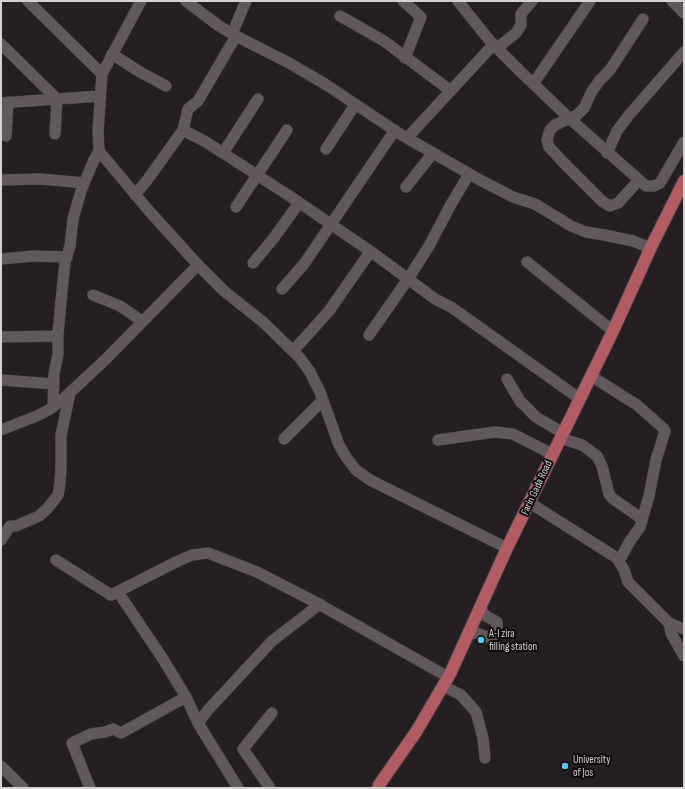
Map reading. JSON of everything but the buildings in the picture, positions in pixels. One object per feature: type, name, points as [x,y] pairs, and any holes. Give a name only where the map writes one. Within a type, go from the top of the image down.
[{"type":"main road","name":"Farin Gada Road","points":[[378,788],[416,732],[446,681],[507,548],[613,331],[684,181]]},
{"type":"street","points":[[28,1],[102,74]]},
{"type":"street","points":[[54,407],[54,374],[58,354],[58,336],[67,257],[70,246],[73,219],[84,183],[99,151],[98,131],[102,74],[141,1]]},
{"type":"street","points":[[186,1],[219,26],[325,84],[407,138],[469,174],[513,197],[535,204],[571,226],[586,232],[633,241],[651,248]]},
{"type":"street","points":[[135,195],[183,130],[188,108],[198,101],[234,35],[246,1]]},
{"type":"street","points":[[403,1],[421,17],[405,58]]},
{"type":"street","points":[[407,138],[495,46],[516,34],[521,25],[520,14],[532,1]]},
{"type":"street","points":[[533,84],[590,1]]},
{"type":"street","points":[[672,1],[684,13]]},
{"type":"street","points":[[459,2],[495,46],[533,84],[607,153],[646,186],[654,186],[660,183],[684,142]]},
{"type":"street","points":[[340,16],[384,41],[451,91]]},
{"type":"street","points":[[639,180],[618,203],[610,206],[603,202],[549,147],[547,140],[550,130],[569,118],[577,115],[584,108],[592,91],[610,70],[643,19]]},
{"type":"street","points":[[1,44],[57,99],[55,134]]},
{"type":"street","points":[[607,153],[617,131],[629,115],[684,52]]},
{"type":"street","points":[[112,54],[140,72],[166,86]]},
{"type":"street","points":[[6,136],[5,103],[100,96]]},
{"type":"street","points":[[223,153],[258,99]]},
{"type":"street","points":[[326,149],[355,105]]},
{"type":"street","points":[[183,130],[206,142],[299,203],[435,299],[458,312],[580,399]]},
{"type":"street","points":[[236,207],[287,130]]},
{"type":"street","points":[[282,289],[304,264],[395,130]]},
{"type":"street","points":[[99,151],[135,195],[198,265],[224,291],[263,322],[300,358],[310,372],[323,400],[339,445],[356,470],[370,480],[507,548]]},
{"type":"street","points":[[406,187],[433,153]]},
{"type":"street","points":[[369,335],[408,279],[469,174]]},
{"type":"street","points":[[1,180],[40,179],[84,183]]},
{"type":"street","points":[[253,263],[273,239],[299,203]]},
{"type":"street","points":[[293,351],[329,311],[370,252]]},
{"type":"street","points":[[1,259],[33,256],[67,257]]},
{"type":"street","points":[[527,262],[613,331]]},
{"type":"street","points":[[1,430],[39,415],[54,407],[70,393],[198,265]]},
{"type":"street","points":[[94,295],[120,306],[142,321]]},
{"type":"street","points":[[1,337],[58,336]]},
{"type":"street","points":[[591,376],[637,405],[665,431],[656,460],[649,496],[640,526],[619,561]]},
{"type":"street","points":[[507,379],[520,401],[536,417],[561,436],[582,445],[597,456],[602,466],[608,494],[642,519]]},
{"type":"street","points":[[1,380],[54,384]]},
{"type":"street","points":[[1,540],[10,526],[16,526],[39,516],[47,509],[58,495],[61,468],[61,435],[70,393]]},
{"type":"street","points":[[284,439],[323,400]]},
{"type":"street","points":[[438,440],[495,432],[513,434],[552,454]]},
{"type":"street","points":[[530,503],[608,552],[619,561],[628,582],[669,623],[684,629]]},
{"type":"street","points":[[56,560],[111,595],[192,555],[208,553],[257,572],[320,604],[446,681],[476,712],[483,738],[485,758]]},
{"type":"street","points":[[118,592],[186,697],[198,723],[238,788]]},
{"type":"street","points":[[198,723],[208,710],[268,645],[320,604]]},
{"type":"street","points":[[468,634],[476,633],[490,638],[498,625],[497,622],[486,616],[480,609]]},
{"type":"street","points":[[669,623],[671,633],[684,656]]},
{"type":"street","points":[[90,788],[72,743],[91,734],[113,729],[121,733],[186,697]]},
{"type":"street","points":[[270,788],[243,749],[272,713]]},
{"type":"street","points":[[1,766],[23,788]]},
{"type":"place","name":"A-l zira filling station","points":[[481,640]]},
{"type":"place","name":"University of Jos","points":[[565,766]]}]
